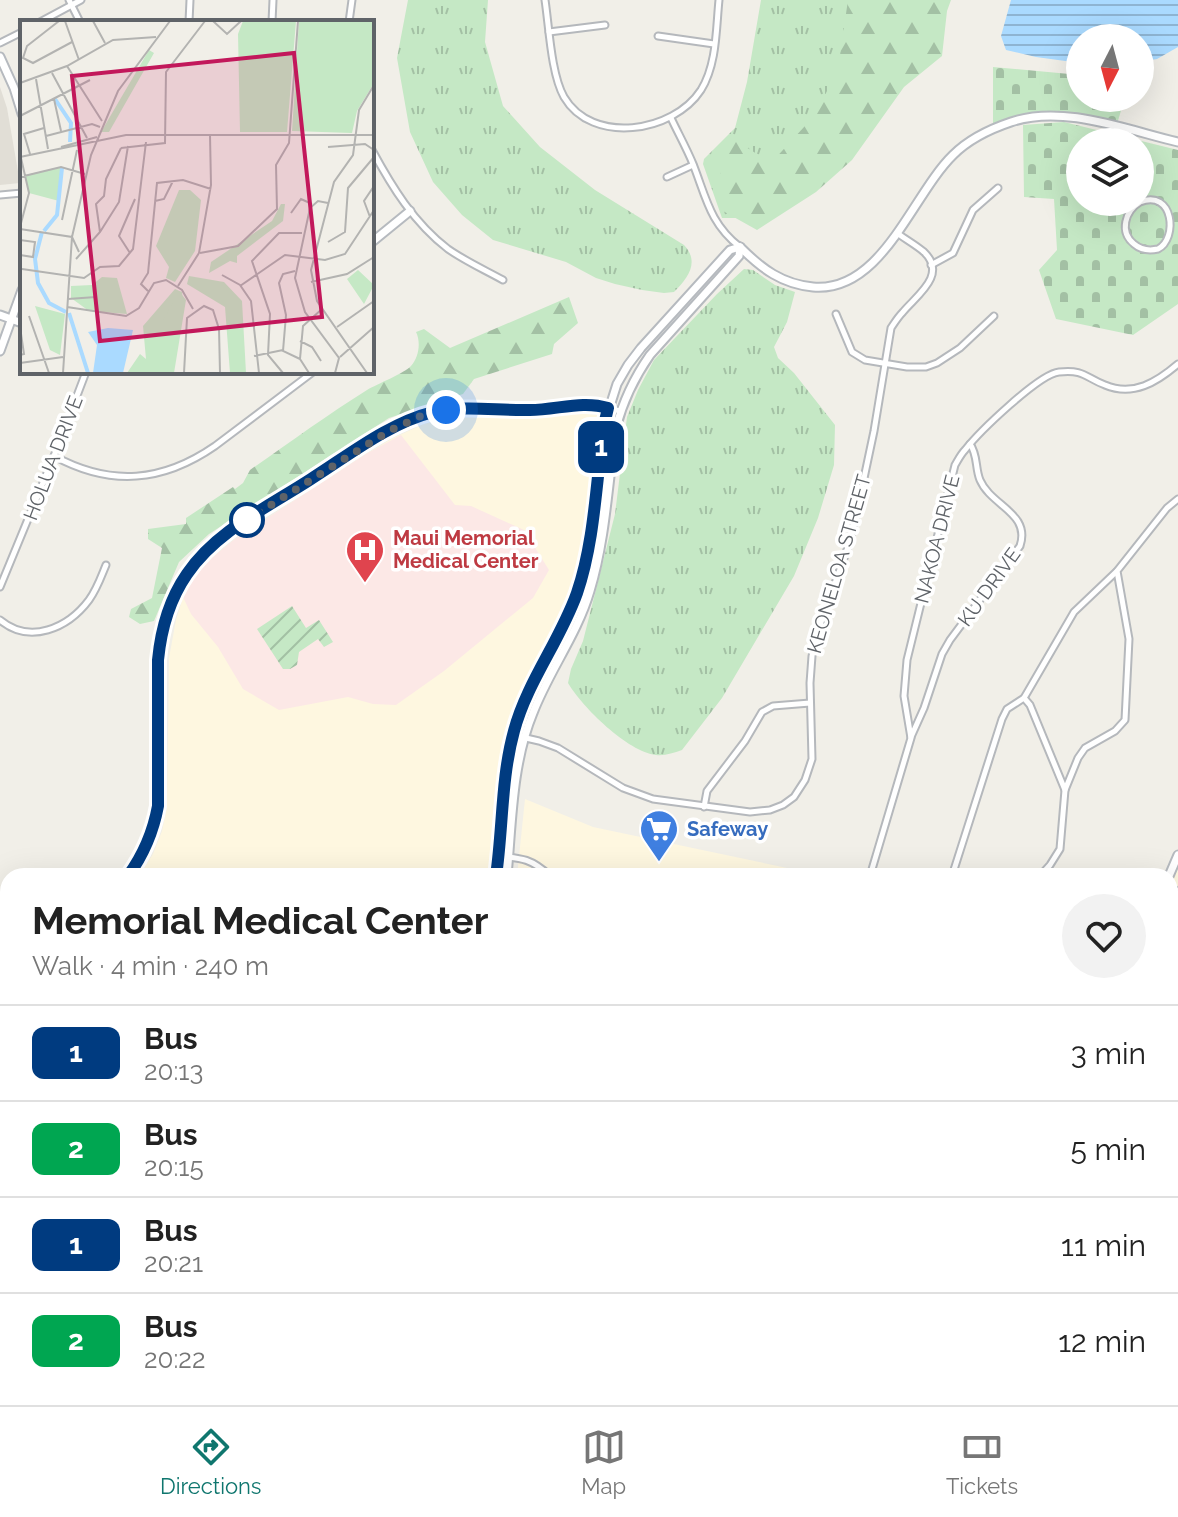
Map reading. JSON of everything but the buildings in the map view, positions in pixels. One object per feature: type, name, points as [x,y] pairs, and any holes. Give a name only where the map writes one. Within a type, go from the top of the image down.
[{"type":"main road","points":[[0,57],[20,108]]},
{"type":"main road","points":[[740,247],[774,276],[800,286],[821,287],[850,280],[876,259],[955,152],[978,136],[1014,120],[1041,116],[1090,120],[1178,142]]},
{"type":"main road","points":[[374,240],[410,211]]},
{"type":"main road","points":[[497,868],[506,768],[513,735],[526,696],[564,625],[577,591],[587,556],[602,436],[617,384],[641,348],[730,250],[740,247]]},
{"type":"main road","points":[[508,868],[519,758],[537,701],[575,630],[589,595],[599,558],[620,411],[650,355],[739,256],[740,247]]},
{"type":"main road","points":[[0,351],[20,296]]},
{"type":"main road","points":[[0,315],[20,322]]},
{"type":"street","points":[[43,20],[70,3],[81,0]]},
{"type":"street","points":[[189,20],[190,0]]},
{"type":"street","points":[[272,20],[273,0]]},
{"type":"street","points":[[349,20],[352,0]]},
{"type":"street","points":[[545,0],[557,81],[565,100],[582,116],[605,126],[622,127],[649,125],[671,118],[702,89],[712,65],[719,0]]},
{"type":"street","points":[[549,32],[605,25]]},
{"type":"street","points":[[0,43],[20,33]]},
{"type":"street","points":[[658,36],[714,44]]},
{"type":"street","points":[[671,118],[693,165],[708,208],[728,238],[740,247]]},
{"type":"street","points":[[374,154],[391,186],[434,237],[503,280]]},
{"type":"street","points":[[667,177],[693,165]]},
{"type":"street","points":[[897,233],[926,254],[931,265],[953,253],[973,210],[998,188]]},
{"type":"street","points":[[0,195],[20,193]]},
{"type":"street","points":[[1126,216],[1125,229],[1136,246],[1145,250],[1164,246],[1177,230],[1176,220],[1165,204],[1154,200]]},
{"type":"street","name":"KEONELOA STREET","points":[[513,735],[558,748],[623,788],[653,799],[750,812],[770,810],[794,797],[805,780],[812,759],[812,656],[856,516],[891,328],[901,313],[924,292],[929,283],[931,265]]},
{"type":"street","points":[[836,314],[852,352],[865,360],[907,367],[926,367],[937,363],[960,348],[994,316]]},
{"type":"street","name":"NAKOA DRIVE","points":[[872,868],[911,738],[904,696],[907,660],[955,465],[970,444],[1050,374],[1086,374],[1105,385],[1136,389],[1152,383],[1178,364]]},
{"type":"street","name":"HOLUA DRIVE","points":[[0,587],[85,374]]},
{"type":"street","points":[[54,456],[111,475],[142,476],[176,469],[215,446],[310,374]]},
{"type":"street","points":[[133,868],[154,829],[158,806],[160,639],[175,594],[199,559],[229,532],[379,436],[421,416],[476,408],[531,410],[582,404],[620,411]]},
{"type":"street","name":"KU DRIVE","points":[[911,738],[942,654],[1023,538],[1016,518],[981,481],[976,455],[970,444]]},
{"type":"street","points":[[955,868],[1007,709],[1024,698],[1074,612],[1117,571],[1167,508],[1178,499]]},
{"type":"street","points":[[0,620],[13,628],[44,632],[69,621],[91,598],[106,565]]},
{"type":"street","points":[[1047,868],[1060,849],[1065,790],[1078,758],[1085,748],[1115,731],[1125,720],[1129,639],[1117,571]]},
{"type":"street","points":[[1024,698],[1030,705],[1065,790]]},
{"type":"street","points":[[704,807],[707,791],[745,741],[762,712],[773,706],[810,703]]},
{"type":"street","points":[[499,856],[536,863],[541,868]]},
{"type":"shaded area","points":[[0,87],[7,108],[20,183],[0,185]]},
{"type":"shaded area","points":[[583,413],[602,416],[578,572],[569,604],[515,709],[508,734],[492,868],[144,868],[162,831],[167,807],[169,658],[183,597],[197,570],[235,539],[366,454],[424,424],[476,417],[532,419]]},
{"type":"shaded area","name":"Maui Memorial Medical Center","points":[[401,435],[455,505],[471,506],[524,530],[549,570],[533,598],[444,671],[396,705],[373,704],[348,697],[279,710],[243,689],[218,647],[191,614],[183,597],[197,570],[235,539],[366,454]]},
{"type":"shaded area","points":[[525,799],[593,827],[787,868],[518,868]]},
{"type":"green space","points":[[408,0],[488,0],[485,42],[503,106],[540,147],[595,190],[684,245],[692,264],[688,275],[674,292],[642,290],[596,278],[566,262],[493,240],[462,215],[433,182],[410,132],[397,58]]},
{"type":"green space","points":[[761,0],[857,0],[848,74],[737,218],[722,218],[703,164],[704,159],[735,128],[747,82]]},
{"type":"green space","points":[[848,0],[951,0],[942,56],[904,87],[852,160],[816,192],[757,230],[723,211],[720,160],[735,140],[771,163],[815,115],[838,69]]},
{"type":"green space","points":[[993,67],[1066,74],[1066,112],[1121,112],[1117,124],[1055,113],[1027,115],[993,124]]},
{"type":"green space","points":[[1064,122],[1088,128],[1066,128],[1066,216],[1154,216],[1154,144],[1178,150],[1178,304],[1133,335],[1056,319],[1039,270],[1057,250],[1054,199],[1024,197],[1023,125]]},
{"type":"green space","points":[[744,269],[753,270],[775,285],[795,292],[787,322],[774,347],[778,358],[794,373],[835,425],[834,465],[818,518],[794,576],[722,698],[682,750],[656,755],[632,746],[607,727],[568,683],[583,641],[615,514],[627,417],[638,390],[654,360]]},
{"type":"green space","points":[[569,297],[578,323],[554,344],[552,354],[474,379],[463,394],[389,418],[209,534],[179,562],[154,621],[140,624],[129,617],[131,609],[152,598],[162,548],[148,539],[148,529],[186,524],[186,518],[233,487],[235,489],[243,483],[250,470],[308,429],[367,390],[408,369],[414,362],[419,345],[416,332],[424,329],[450,348]]},
{"type":"green space","points":[[292,606],[306,628],[319,620],[333,642],[324,647],[318,639],[299,652],[297,665],[283,669],[257,629]]},
{"type":"water","points":[[1011,0],[1178,0],[1178,47],[1157,59],[1154,60],[1154,24],[1066,24],[1066,61],[1006,50],[1001,36]]},
{"type":"bus line","name":"1","points":[[134,868],[154,829],[158,806],[160,639],[175,594],[199,559],[229,532],[361,447],[421,416],[476,408],[531,410],[599,405],[608,408],[587,556],[564,625],[519,713],[507,760],[497,868]]},
{"type":"place","name":"Maui Memorial Medical Center","points":[[365,584]]},
{"type":"place","name":"Safeway","points":[[659,863]]},
{"type":"route","points":[[247,520],[389,431],[421,416],[446,410]]}]
